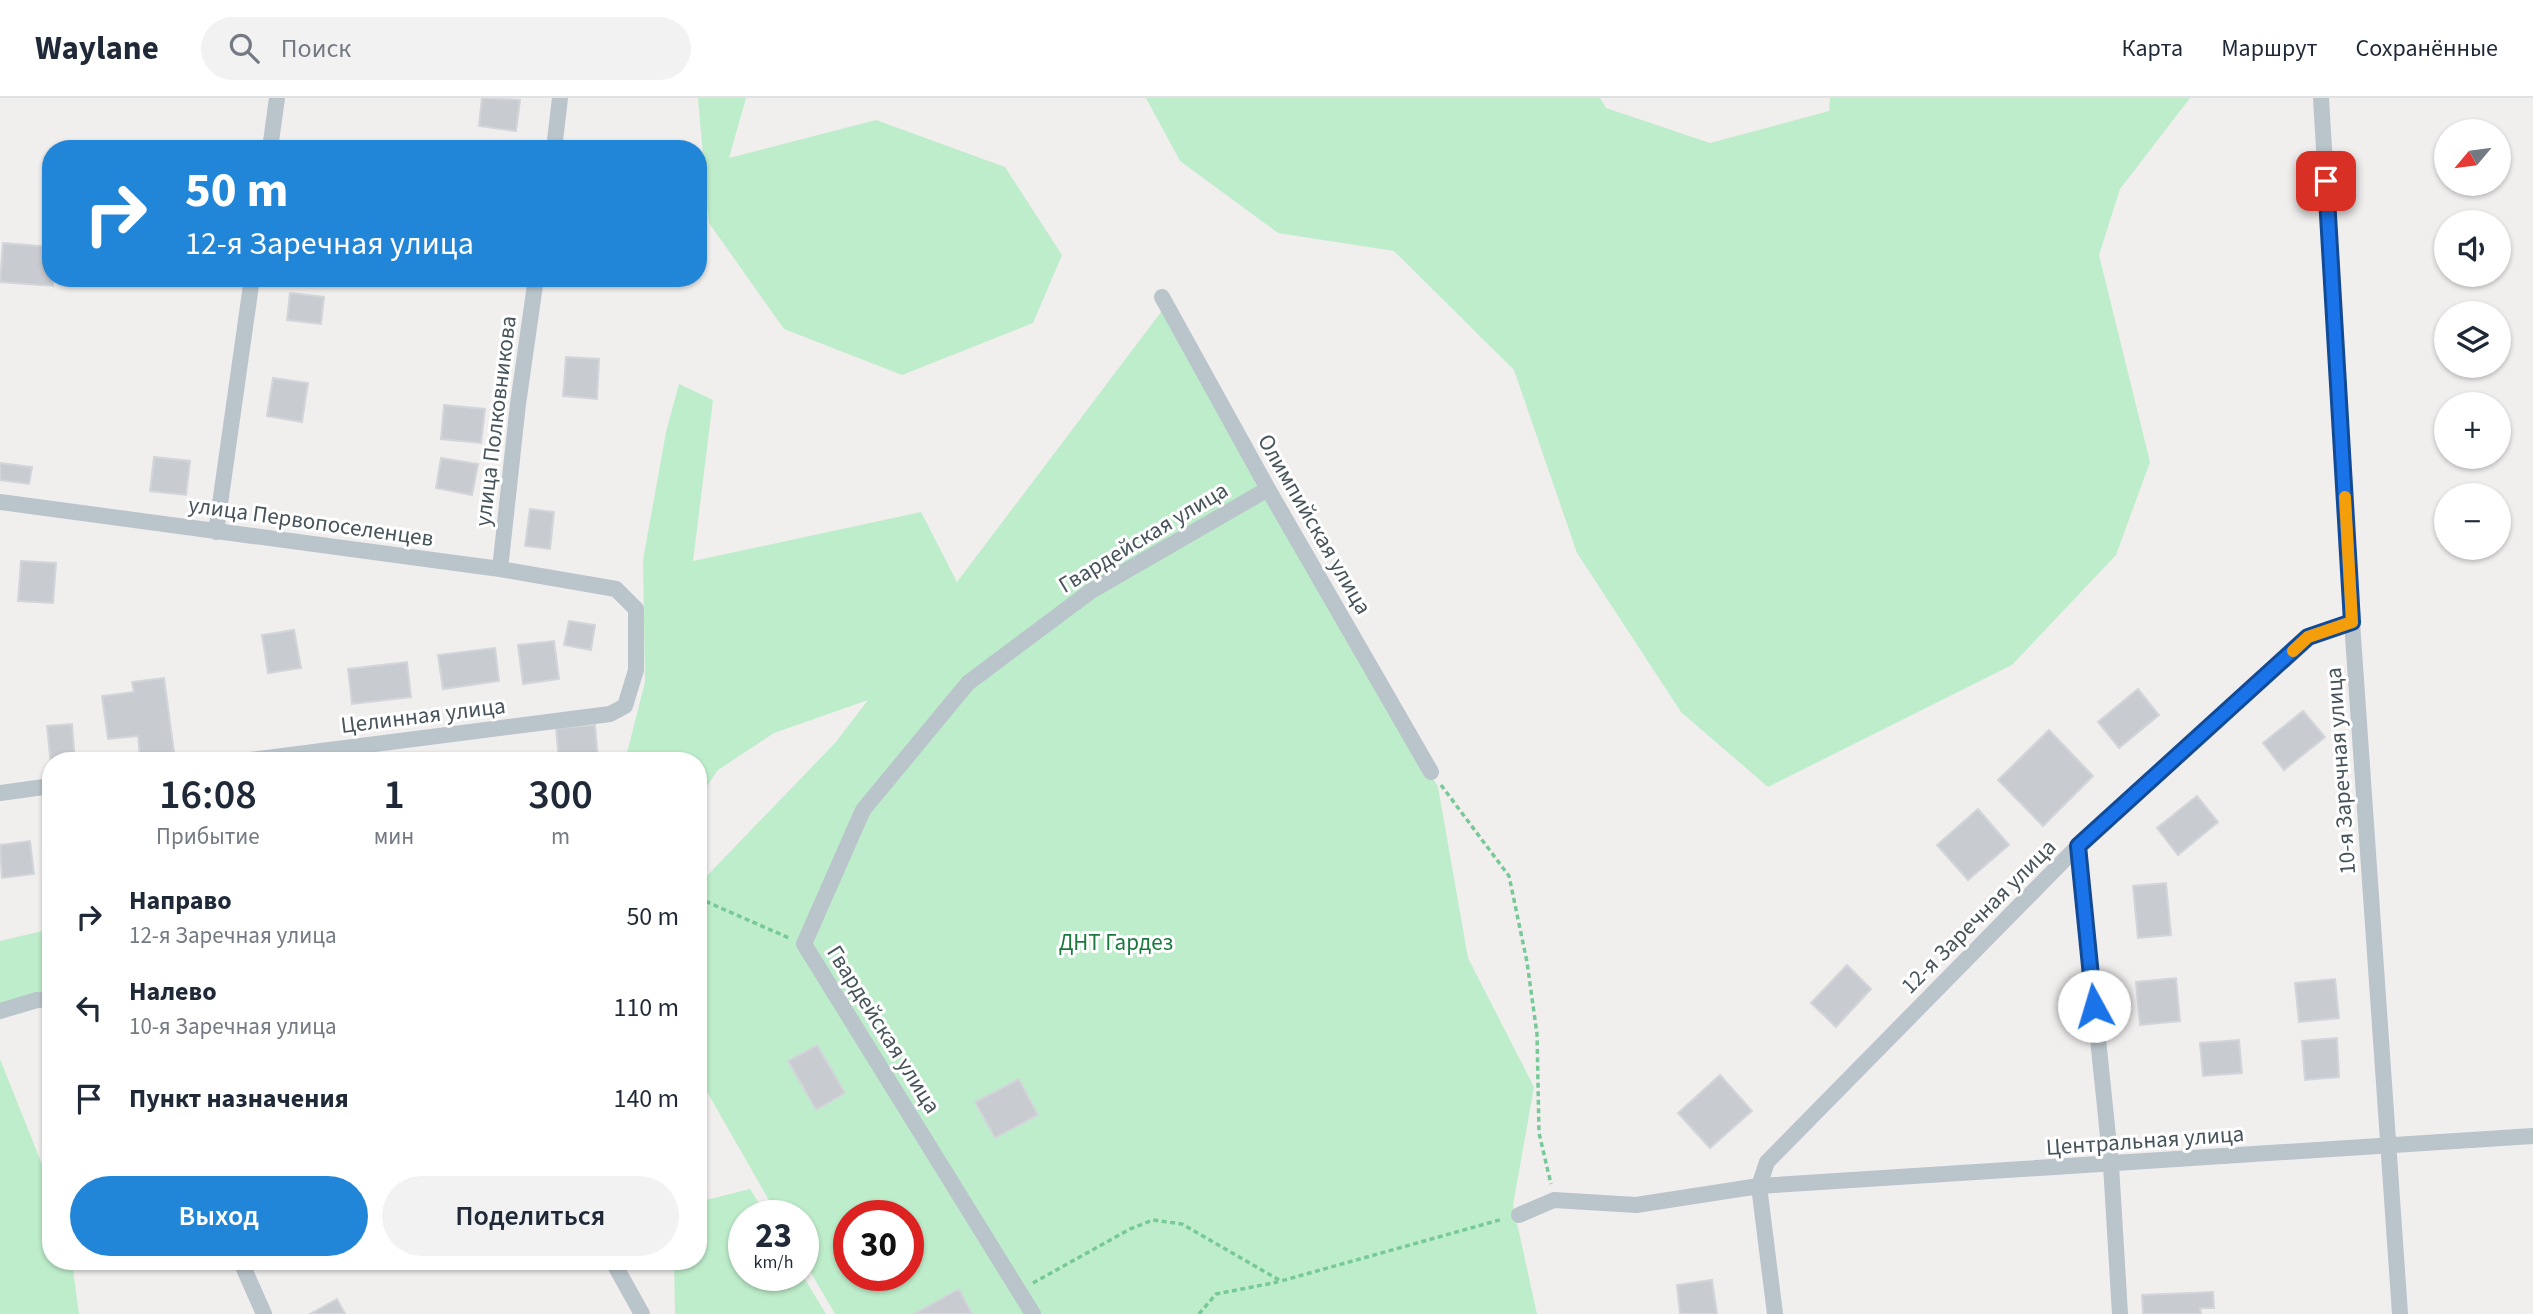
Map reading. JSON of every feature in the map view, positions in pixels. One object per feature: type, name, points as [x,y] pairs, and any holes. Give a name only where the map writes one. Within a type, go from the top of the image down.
[{"type":"street","points":[[272,140],[277,98]]},
{"type":"street","points":[[555,140],[560,98]]},
{"type":"street","name":"10-я Заречная улица","points":[[2321,98],[2352,622],[2400,1314]]},
{"type":"street","points":[[216,532],[251,287]]},
{"type":"street","name":"улица Полковникова","points":[[500,569],[518,404],[535,287]]},
{"type":"street","name":"Олимпийская улица","points":[[1163,297],[1268,489],[1431,772]]},
{"type":"street","name":"Гвардейская улица","points":[[1033,1314],[804,944],[863,810],[968,683],[1091,591],[1268,489]]},
{"type":"street","name":"улица Первопоселенцев","points":[[0,502],[500,569],[616,589],[636,609],[636,670],[625,706],[610,714]]},
{"type":"street","name":"12-я Заречная улица","points":[[1759,1186],[1767,1163],[2078,846],[2308,637],[2352,622]]},
{"type":"street","name":"Целинная улица","points":[[312,752],[610,714]]},
{"type":"street","points":[[0,793],[42,787]]},
{"type":"street","points":[[2078,846],[2111,1165],[2120,1314]]},
{"type":"street","points":[[0,1011],[42,1000]]},
{"type":"street","name":"Центральная улица","points":[[1554,1200],[1636,1205],[1759,1186],[2533,1136]]},
{"type":"street","points":[[1759,1186],[1775,1314]]},
{"type":"street","points":[[1519,1215],[1554,1200]]},
{"type":"street","points":[[245,1270],[264,1314]]},
{"type":"street","points":[[617,1270],[642,1314]]},
{"type":"path","points":[[1431,772],[1509,876],[1536,1022],[1539,1133],[1554,1200]]},
{"type":"path","points":[[707,902],[804,944]]},
{"type":"path","points":[[1199,1314],[1216,1294],[1280,1281],[1519,1215]]},
{"type":"path","points":[[1020,1291],[1129,1229],[1153,1220],[1182,1224],[1280,1281]]},
{"type":"green space","points":[[698,98],[746,98],[729,158],[876,120],[1005,167],[1062,255],[1033,323],[902,375],[784,329],[709,223],[707,140],[702,140]]},
{"type":"green space","points":[[1146,98],[1600,98],[1606,108],[1710,143],[1829,111],[1830,98],[2190,98],[2120,189],[2099,255],[2150,462],[2116,555],[2012,665],[1768,787],[1681,712],[1577,553],[1514,370],[1394,251],[1278,233],[1180,161]]},
{"type":"green space","name":"ДНТ Гардез","points":[[1164,308],[1438,787],[1468,958],[1534,1087],[1513,1205],[1537,1314],[835,1314],[819,1286],[819,1200],[769,1200],[707,1092],[707,876],[836,742],[868,700],[774,733],[718,770],[707,786],[707,752],[627,752],[645,682],[643,560],[666,432],[679,384],[713,400],[693,561],[921,512],[957,582]]},
{"type":"green space","points":[[42,931],[42,1002],[0,1009],[0,941]]},
{"type":"green space","points":[[0,1059],[42,1164],[42,1270],[73,1270],[79,1314],[0,1314]]},
{"type":"green space","points":[[750,1189],[757,1200],[728,1200],[728,1291],[812,1291],[826,1314],[675,1314],[674,1270],[707,1270],[707,1200]]},
{"type":"building","points":[[482,98],[520,100],[516,131],[479,126]]},
{"type":"building","points":[[3,243],[42,246],[42,285],[0,282]]},
{"type":"building","points":[[290,293],[324,297],[321,324],[287,320]]},
{"type":"building","points":[[566,357],[599,359],[597,399],[563,396]]},
{"type":"building","points":[[273,378],[308,383],[302,422],[267,416]]},
{"type":"building","points":[[444,405],[485,409],[481,443],[441,439]]},
{"type":"building","points":[[154,457],[190,461],[186,495],[150,491]]},
{"type":"building","points":[[441,458],[478,464],[472,495],[436,488]]},
{"type":"building","points":[[0,463],[32,467],[29,484],[0,480]]},
{"type":"building","points":[[530,509],[554,512],[550,549],[525,546]]},
{"type":"building","points":[[21,561],[56,563],[53,603],[18,601]]},
{"type":"building","points":[[569,621],[595,625],[591,650],[564,645]]},
{"type":"building","points":[[294,630],[301,668],[268,673],[262,635]]},
{"type":"building","points":[[554,641],[559,679],[523,684],[518,645]]},
{"type":"building","points":[[495,648],[499,681],[443,689],[438,655]]},
{"type":"building","points":[[407,662],[411,697],[352,704],[348,669]]},
{"type":"building","points":[[164,678],[174,752],[140,752],[138,736],[108,739],[102,696],[134,692],[132,682]]},
{"type":"building","points":[[2138,689],[2159,715],[2119,748],[2098,722]]},
{"type":"building","points":[[2303,711],[2325,737],[2284,770],[2263,743]]},
{"type":"building","points":[[72,724],[74,752],[50,752],[47,726]]},
{"type":"building","points":[[595,725],[597,752],[558,752],[556,728]]},
{"type":"building","points":[[2049,730],[2093,776],[2043,826],[1998,780]]},
{"type":"building","points":[[2197,796],[2218,822],[2178,855],[2157,828]]},
{"type":"building","points":[[1978,809],[2009,845],[1968,880],[1937,845]]},
{"type":"building","points":[[30,841],[34,874],[2,878],[0,845]]},
{"type":"building","points":[[2166,883],[2171,935],[2138,938],[2133,886]]},
{"type":"building","points":[[1847,965],[1871,989],[1836,1027],[1811,1003]]},
{"type":"building","points":[[2176,978],[2180,1021],[2140,1025],[2136,982]]},
{"type":"building","points":[[2335,979],[2339,1018],[2299,1022],[2295,983]]},
{"type":"building","points":[[2337,1038],[2339,1077],[2305,1080],[2302,1041]]},
{"type":"building","points":[[2239,1040],[2242,1073],[2203,1076],[2200,1043]]},
{"type":"building","points":[[817,1045],[845,1093],[816,1110],[788,1061]]},
{"type":"building","points":[[1720,1075],[1752,1111],[1710,1148],[1678,1113]]},
{"type":"building","points":[[1019,1079],[1038,1115],[995,1138],[975,1102]]},
{"type":"building","points":[[1712,1280],[1717,1314],[1680,1314],[1677,1285]]},
{"type":"building","points":[[959,1289],[972,1314],[914,1314]]},
{"type":"building","points":[[2213,1292],[2214,1308],[2200,1308],[2201,1314],[2143,1314],[2142,1295]]},
{"type":"building","points":[[337,1299],[345,1314],[310,1314]]},
{"type":"slow traffic","points":[[2293,651],[2308,637],[2352,622],[2345,497]]},
{"type":"route","points":[[2094,1006],[2078,846],[2308,637],[2352,622],[2326,181]]}]
